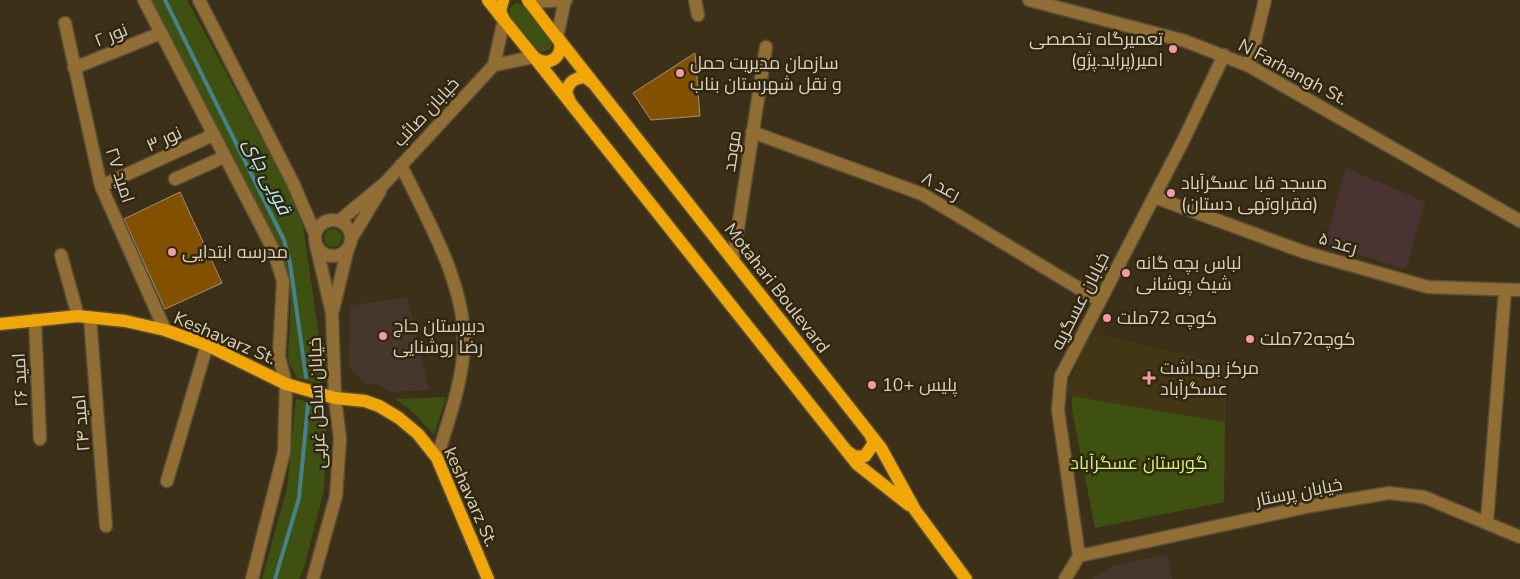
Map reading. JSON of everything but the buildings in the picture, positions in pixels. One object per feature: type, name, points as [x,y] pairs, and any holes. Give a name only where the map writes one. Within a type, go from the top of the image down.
[{"type":"main road","points":[[488,0],[857,464],[915,510],[966,579]]},
{"type":"main road","points":[[503,0],[500,11],[504,20]]},
{"type":"main road","name":"Motahari Boulevard","points":[[529,0],[881,448],[915,510]]},
{"type":"main road","points":[[534,57],[548,62],[558,56],[561,47],[557,37]]},
{"type":"main road","points":[[570,102],[566,92],[574,79],[584,77],[593,83]]},
{"type":"main road","name":"Keshavarz St.","points":[[0,324],[84,317],[125,321],[165,330],[207,345],[286,384],[335,398]]},
{"type":"main road","name":"keshavarz St.","points":[[335,398],[365,401],[388,411],[418,434],[437,458],[488,579]]},
{"type":"main road","points":[[848,452],[860,458],[869,453],[874,443],[870,434]]},
{"type":"street","points":[[144,0],[273,249],[283,281],[279,357],[286,384],[284,452],[252,579]]},
{"type":"street","name":"خیابان ساحل غربی","points":[[199,0],[293,183],[316,240],[332,313],[335,398],[340,439],[336,496],[313,579]]},
{"type":"street","points":[[529,0],[566,0],[557,37]]},
{"type":"street","points":[[695,0],[698,15]]},
{"type":"street","name":"N Farhangh St.","points":[[1029,0],[1145,29],[1224,55],[1248,66],[1520,221]]},
{"type":"street","points":[[1248,66],[1265,0]]},
{"type":"street","name":"خیابان صائب","points":[[338,221],[385,182],[494,64],[504,20]]},
{"type":"street","name":"امید ۲۷","points":[[64,23],[101,186],[165,330]]},
{"type":"street","name":"نور ۲","points":[[74,68],[162,33]]},
{"type":"street","name":"موحد","points":[[733,260],[766,47]]},
{"type":"street","name":"خیابان عسگریه","points":[[1079,556],[1058,396],[1064,370],[1224,55]]},
{"type":"street","points":[[494,64],[534,57]]},
{"type":"street","name":"رعد ۸","points":[[752,132],[922,194],[1100,301]]},
{"type":"street","name":"نور ۳","points":[[101,186],[213,135]]},
{"type":"street","points":[[175,180],[224,157]]},
{"type":"street","points":[[401,165],[440,246],[459,302],[464,343],[455,397],[437,458]]},
{"type":"street","name":"خیابان صائب","points":[[350,244],[385,182]]},
{"type":"street","name":"رعد ۵","points":[[1154,196],[1304,252],[1428,287],[1520,290]]},
{"type":"street","points":[[327,221],[338,221],[349,230],[350,244],[340,255],[329,256],[316,240],[322,224],[327,221]]},
{"type":"street","name":"خیابان ساحل غربی","points":[[332,313],[350,244]]},
{"type":"street","name":"امید ۲۴","points":[[60,255],[84,317],[106,526]]},
{"type":"street","points":[[1487,522],[1505,290]]},
{"type":"street","name":"امید ۲۶","points":[[35,320],[40,439]]},
{"type":"street","points":[[167,481],[207,345]]},
{"type":"street","name":"خیابان پرستار","points":[[1079,556],[1374,495],[1403,494],[1424,497],[1487,522],[1520,538]]},
{"type":"street","points":[[1065,579],[1079,556]]},
{"type":"shaded area","points":[[1346,168],[1425,202],[1406,269],[1325,244]]},
{"type":"shaded area","name":"دبیرستان حاج رضا روشنایی","points":[[407,297],[429,390],[391,392],[377,384],[367,385],[349,366],[350,306]]},
{"type":"shaded area","name":"مرکز بهداشت عسگرآباد","points":[[1101,334],[1227,365],[1225,423],[1072,396],[1066,390],[1087,340]]},
{"type":"shaded area","points":[[1167,554],[1172,579],[1091,579],[1112,566]]},
{"type":"green space","points":[[151,0],[187,0],[287,186],[303,226],[324,371],[320,384],[297,378],[288,360],[291,300],[277,244]]},
{"type":"green space","points":[[517,3],[526,9],[542,27],[552,44],[550,50],[540,52],[510,16],[510,8]]},
{"type":"green space","points":[[333,229],[341,234],[342,238],[337,246],[333,247],[325,242],[324,238],[329,230]]},
{"type":"green space","name":"گورستان عسگرآباد","points":[[1072,396],[1225,422],[1224,502],[1095,528],[1072,410]]},
{"type":"green space","points":[[446,397],[434,435],[413,412],[395,399]]},
{"type":"green space","points":[[296,399],[320,405],[327,418],[324,490],[305,564],[299,579],[262,579],[287,488]]},
{"type":"waterway","name":"قوبی چای","points":[[165,0],[284,240],[290,263],[306,377]]},
{"type":"waterway","name":"قوبی چای","points":[[275,579],[299,498],[308,404]]},
{"type":"place","name":"تعمیرگاه تخصصی امیر(پراید.پژو)","points":[[1173,49]]},
{"type":"place","name":"سازمان مدیریت حمل و نقل شهرستان بناب","points":[[680,73]]},
{"type":"place","name":"مسجد قبا عسگرآباد (فقراوتهی دستان)","points":[[1171,193]]},
{"type":"place","name":"مدرسه ابتدایی","points":[[172,252]]},
{"type":"place","name":"لباس بچه گانه شیک پوشانی","points":[[1126,273]]},
{"type":"place","name":"کوچه 72ملت","points":[[1107,318]]},
{"type":"place","name":"دبیرستان حاج رضا روشنایی","points":[[383,336]]},
{"type":"place","name":"کوچه72ملت","points":[[1250,339]]},
{"type":"place","name":"مرکز بهداشت عسگرآباد","points":[[1149,378]]},
{"type":"place","name":"پلیس +10","points":[[872,385]]}]
